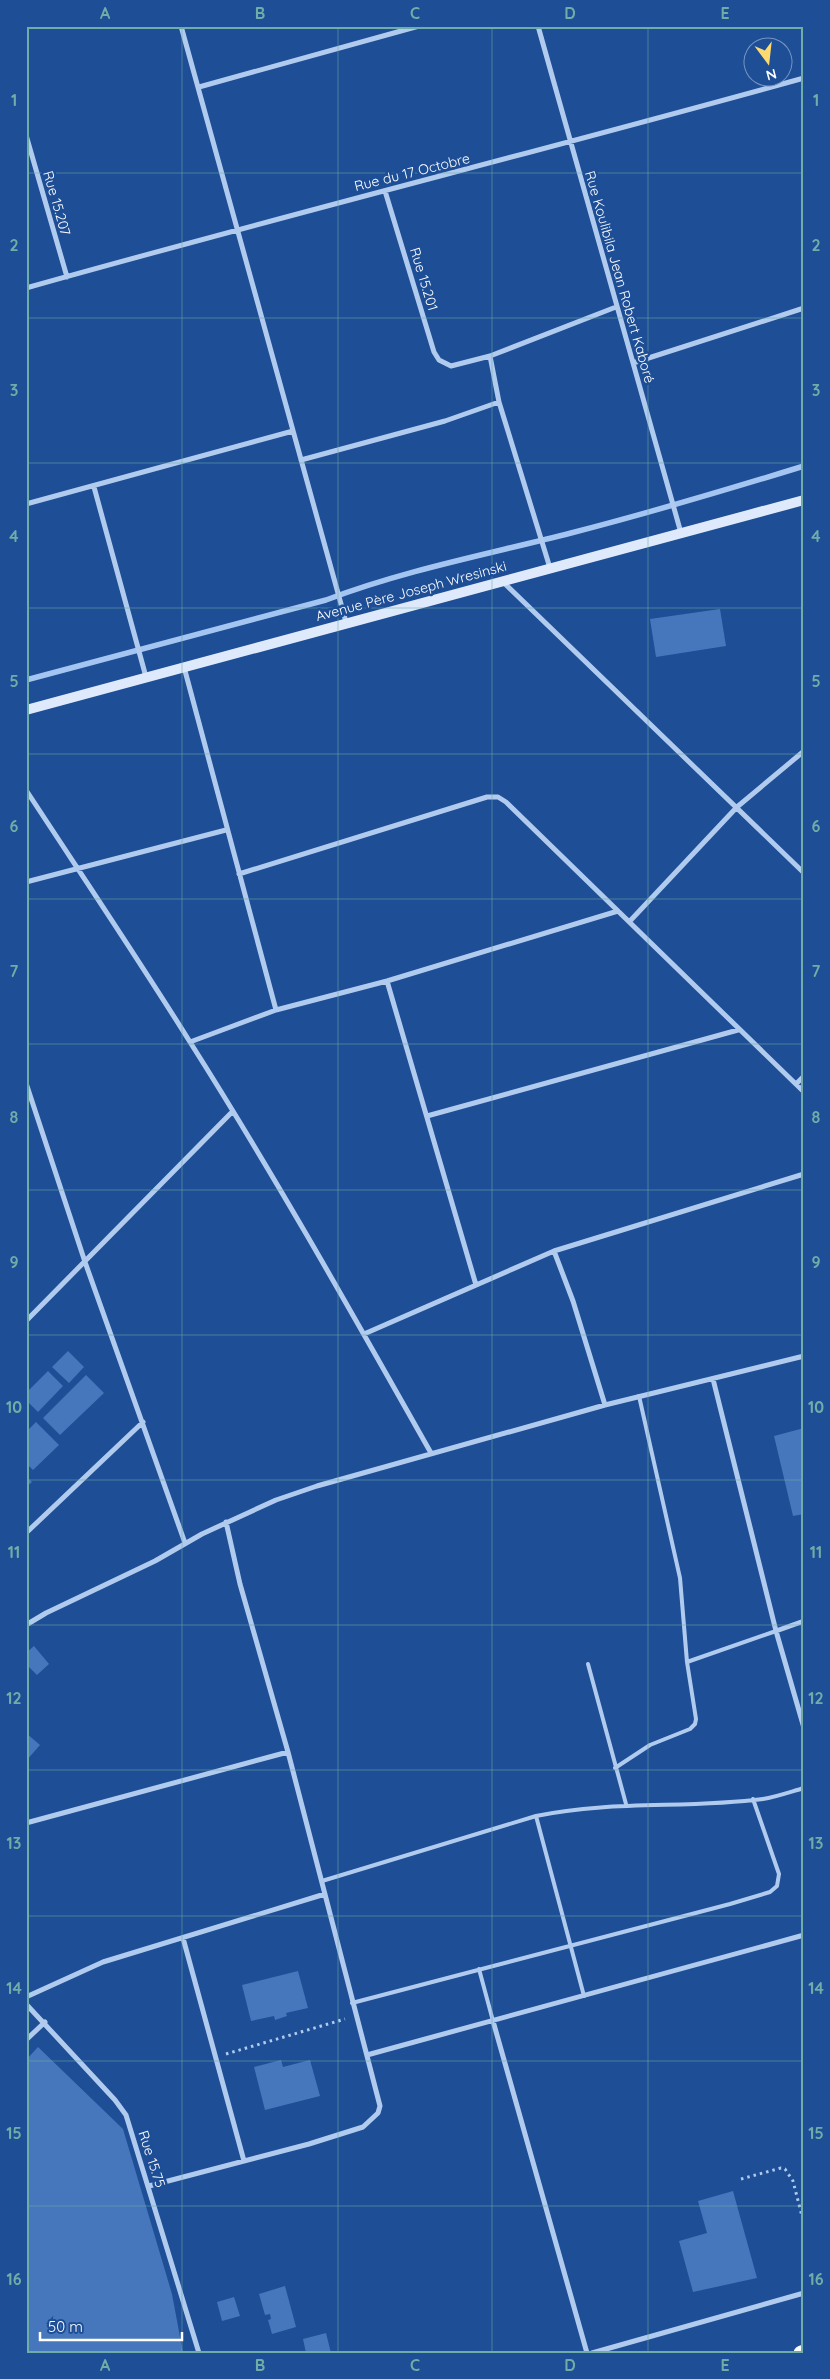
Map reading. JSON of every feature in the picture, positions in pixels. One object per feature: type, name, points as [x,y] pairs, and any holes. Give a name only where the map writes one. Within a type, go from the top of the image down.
[{"type":"street","points":[[181,26],[346,622]]},
{"type":"street","points":[[198,87],[419,26]]},
{"type":"street","name":"Rue Koulibila Jean Robert Kaboré","points":[[538,26],[681,533]]},
{"type":"street","name":"Rue du 17 Octobre","points":[[26,288],[236,229],[570,143],[804,78]]},
{"type":"street","name":"Rue 15.207","points":[[26,135],[67,277]]},
{"type":"street","name":"Rue 15.201","points":[[385,191],[434,352],[439,360],[451,366],[490,356]]},
{"type":"street","points":[[550,568],[499,402],[490,356],[616,307]]},
{"type":"street","points":[[633,363],[804,308]]},
{"type":"street","points":[[301,460],[445,421],[499,402]]},
{"type":"street","points":[[26,504],[94,487],[293,431]]},
{"type":"street","points":[[94,487],[146,677]]},
{"type":"street","name":"Avenue Père Joseph Wresinski","points":[[26,710],[346,622],[804,500]]},
{"type":"street","points":[[501,581],[804,873]]},
{"type":"street","points":[[184,667],[226,830],[276,1010]]},
{"type":"street","points":[[630,920],[737,807],[804,751]]},
{"type":"street","points":[[26,790],[190,1042],[233,1112],[364,1334],[431,1453]]},
{"type":"street","points":[[239,874],[487,797],[498,797],[506,802],[618,911],[630,920],[738,1030],[804,1092]]},
{"type":"street","points":[[26,882],[226,830]]},
{"type":"street","points":[[190,1042],[276,1010],[387,981],[618,911]]},
{"type":"street","points":[[387,981],[476,1285]]},
{"type":"street","points":[[426,1116],[738,1030]]},
{"type":"street","points":[[796,1084],[804,1076]]},
{"type":"street","points":[[26,1083],[85,1262],[185,1543]]},
{"type":"street","points":[[26,1321],[233,1112]]},
{"type":"street","points":[[364,1334],[554,1251],[804,1174]]},
{"type":"street","points":[[554,1251],[573,1300],[606,1405]]},
{"type":"street","points":[[26,1625],[46,1613],[155,1560],[226,1522],[276,1500],[317,1486],[431,1453],[639,1396],[804,1356]]},
{"type":"street","points":[[713,1379],[776,1632],[804,1728]]},
{"type":"street","points":[[26,1533],[143,1422]]},
{"type":"street","points":[[149,2186],[363,2127],[371,2120],[380,2106],[355,2016],[288,1752],[240,1584],[226,1522]]},
{"type":"street","points":[[776,1632],[804,1621]]},
{"type":"street","points":[[26,1823],[288,1752]]},
{"type":"street","points":[[26,1997],[104,1962],[325,1894]]},
{"type":"street","points":[[367,2056],[804,1935]]},
{"type":"street","points":[[183,1938],[244,2161]]},
{"type":"street","name":"Rue 15.75","points":[[26,2004],[45,2022],[115,2100],[126,2115],[199,2353]]},
{"type":"street","points":[[493,2021],[587,2353]]},
{"type":"street","points":[[26,2040],[45,2022]]},
{"type":"street","points":[[592,2353],[804,2293]]},
{"type":"lane","points":[[615,1768],[650,1745],[686,1730],[694,1724],[696,1719],[687,1662],[680,1578],[639,1396]]},
{"type":"lane","points":[[687,1662],[776,1632]]},
{"type":"lane","points":[[588,1664],[626,1804]]},
{"type":"lane","points":[[322,1881],[536,1816],[569,1809],[626,1804],[764,1799],[804,1788]]},
{"type":"lane","points":[[352,2003],[770,1892],[777,1886],[778,1874],[753,1799]]},
{"type":"lane","points":[[536,1816],[572,1944],[584,1996]]},
{"type":"lane","points":[[479,1969],[493,2021]]},
{"type":"path","points":[[215,2057],[355,2016]]},
{"type":"path","points":[[741,2179],[781,2168],[785,2169],[793,2181],[804,2224]]},
{"type":"building","points":[[720,609],[726,646],[656,657],[650,619]]},
{"type":"building","points":[[68,1351],[84,1367],[69,1383],[52,1367]]},
{"type":"building","points":[[48,1371],[63,1386],[38,1412],[26,1400],[26,1393]]},
{"type":"building","points":[[86,1375],[104,1393],[60,1435],[43,1418]]},
{"type":"building","points":[[36,1422],[59,1445],[33,1470],[26,1463],[26,1432]]},
{"type":"building","points":[[804,1428],[804,1514],[793,1516],[774,1436]]},
{"type":"building","points":[[26,1476],[32,1482],[26,1487]]},
{"type":"building","points":[[34,1646],[49,1664],[37,1675],[26,1664],[26,1653]]},
{"type":"building","points":[[26,1733],[40,1745],[26,1761]]},
{"type":"building","points":[[298,1971],[308,2008],[286,2013],[287,2016],[275,2020],[274,2016],[251,2021],[242,1985]]},
{"type":"building","points":[[38,2047],[123,2129],[172,2294],[183,2353],[26,2353],[26,2060]]},
{"type":"building","points":[[281,2060],[283,2067],[310,2060],[320,2096],[265,2110],[254,2067]]},
{"type":"building","points":[[733,2191],[757,2278],[693,2292],[679,2241],[707,2233],[698,2201]]},
{"type":"building","points":[[285,2286],[296,2327],[272,2334],[268,2320],[271,2319],[270,2314],[265,2315],[259,2294]]},
{"type":"building","points":[[234,2297],[240,2316],[222,2321],[217,2302]]},
{"type":"building","points":[[326,2333],[331,2353],[306,2353],[303,2339]]},
{"type":"waterway","points":[[26,680],[326,600],[417,571],[571,533],[804,466]]}]
